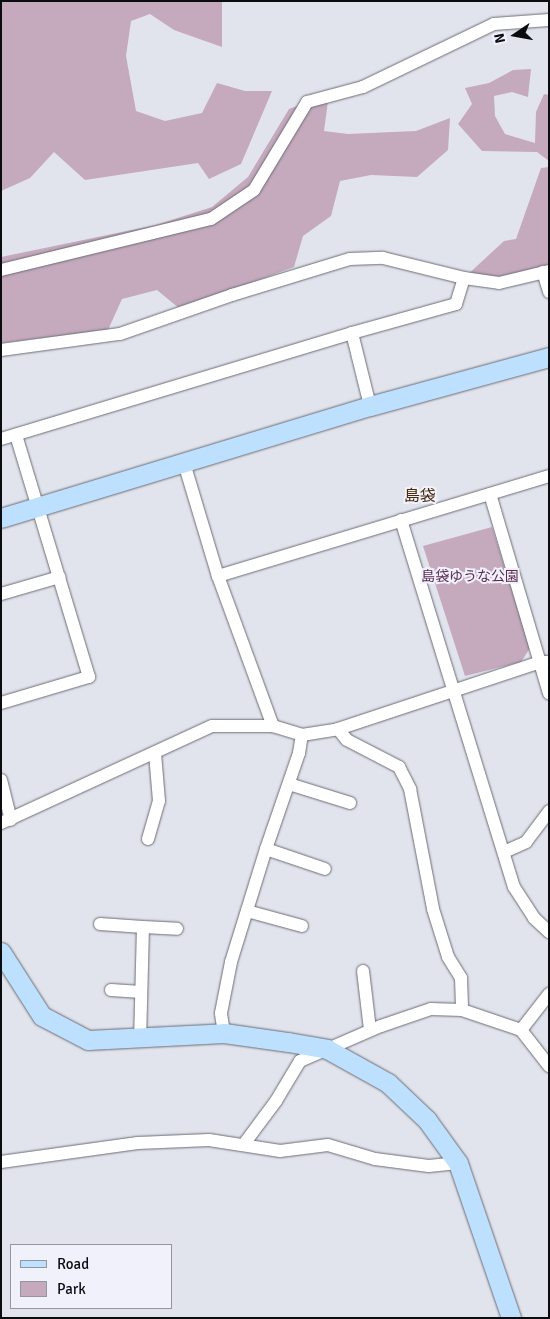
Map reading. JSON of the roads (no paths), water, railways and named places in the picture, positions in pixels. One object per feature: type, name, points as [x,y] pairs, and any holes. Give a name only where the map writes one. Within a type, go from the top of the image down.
[{"type":"street","points":[[1,270],[211,218],[254,190],[307,102],[363,87],[494,24],[549,20]]},
{"type":"street","points":[[1,350],[120,334],[232,295],[350,259],[383,258],[464,278],[499,283],[546,271],[549,292]]},
{"type":"street","points":[[1,439],[352,333],[456,304],[464,278]]},
{"type":"street","points":[[352,333],[370,406]]},
{"type":"street","points":[[1,518],[370,406],[549,357]]},
{"type":"street","points":[[1,703],[89,678],[16,435]]},
{"type":"street","points":[[184,463],[218,576],[273,726]]},
{"type":"street","points":[[218,576],[549,476]]},
{"type":"street","points":[[490,494],[545,662],[549,692]]},
{"type":"street","points":[[401,520],[455,690],[514,888],[534,918],[549,932]]},
{"type":"street","points":[[1,594],[60,577]]},
{"type":"street","points":[[1,780],[6,822],[212,726],[273,726],[302,735],[338,729],[545,662]]},
{"type":"street","points":[[338,729],[347,740],[399,767],[410,789],[433,909],[448,957],[461,978],[462,1010]]},
{"type":"street","points":[[224,1034],[221,1013],[231,962],[266,849],[299,753],[302,735]]},
{"type":"street","points":[[148,839],[159,801],[155,753]]},
{"type":"street","points":[[289,784],[350,803]]},
{"type":"street","points":[[504,852],[526,842],[549,811]]},
{"type":"street","points":[[266,849],[325,869]]},
{"type":"street","points":[[247,911],[302,926]]},
{"type":"street","points":[[100,924],[177,929]]},
{"type":"street","points":[[140,1039],[143,926]]},
{"type":"street","points":[[1,952],[42,1016],[88,1040],[224,1034],[327,1049],[388,1083],[427,1120],[458,1163],[511,1318]]},
{"type":"street","points":[[363,971],[370,1030]]},
{"type":"street","points":[[110,990],[141,992]]},
{"type":"street","points":[[521,1030],[549,994]]},
{"type":"street","points":[[244,1144],[276,1101],[300,1061],[370,1030],[431,1009],[462,1010],[521,1030],[549,1066]]},
{"type":"street","points":[[1,1162],[138,1143],[209,1140],[280,1150],[328,1145],[384,1161],[429,1166],[458,1163]]},
{"type":"district","name":"島袋","points":[[420,496]]},
{"type":"park label","name":"島袋ゆうな公園","points":[[470,577]]}]
